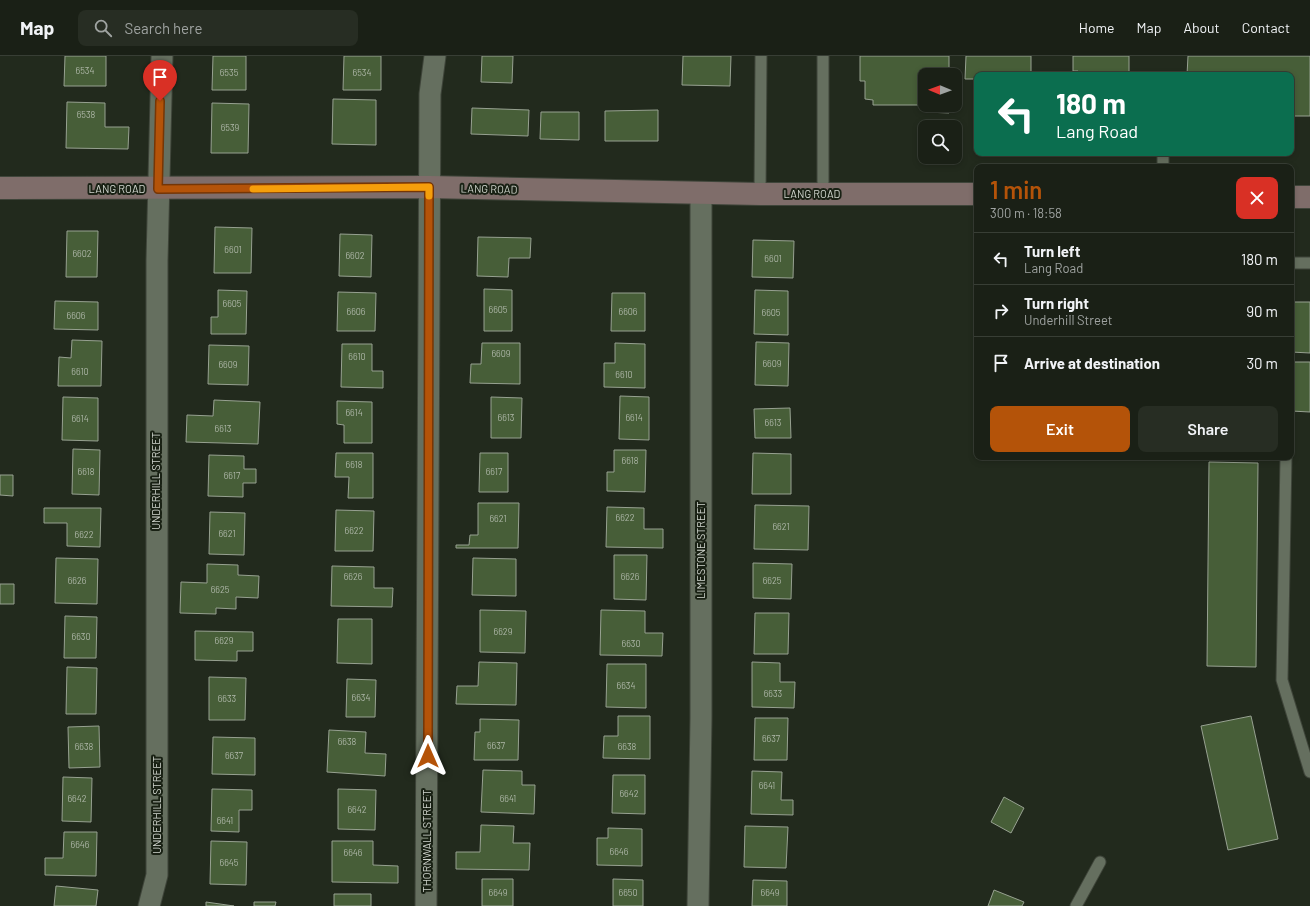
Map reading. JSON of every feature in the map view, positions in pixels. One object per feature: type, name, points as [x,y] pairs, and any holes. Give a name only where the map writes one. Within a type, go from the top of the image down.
[{"type":"street","name":"UNDERHILL STREET","points":[[149,906],[157,875],[158,189],[162,56]]},
{"type":"street","name":"THORNWALL STREET","points":[[426,906],[429,187],[430,94],[435,56]]},
{"type":"street","name":"LANG ROAD","points":[[0,188],[158,189],[429,187],[760,194],[974,194]]},
{"type":"street","name":"LIMESTONE STREET","points":[[698,906],[701,718],[701,193]]},
{"type":"street","points":[[1294,197],[1310,197]]},
{"type":"lane","points":[[760,194],[761,56]]},
{"type":"lane","points":[[823,56],[823,194]]},
{"type":"lane","points":[[1294,263],[1310,263]]},
{"type":"lane","points":[[1286,460],[1282,680],[1310,772]]},
{"type":"lane","points":[[1076,906],[1100,862]]},
{"type":"building","points":[[65,56],[106,56],[106,86],[64,86]]},
{"type":"building","points":[[213,56],[246,56],[246,90],[212,90]]},
{"type":"building","points":[[344,56],[381,56],[381,90],[343,90]]},
{"type":"building","points":[[482,56],[513,56],[512,83],[481,82]]},
{"type":"building","points":[[683,56],[731,56],[730,86],[682,85]]},
{"type":"building","points":[[860,56],[949,56],[949,68],[918,68],[918,105],[873,105],[873,100],[865,99],[865,81],[860,81]]},
{"type":"building","points":[[966,56],[1031,56],[1031,72],[974,72],[974,79],[965,79]]},
{"type":"building","points":[[1073,56],[1129,56],[1129,72],[1073,71]]},
{"type":"building","points":[[1188,56],[1310,56],[1310,116],[1294,116],[1294,72],[1187,72]]},
{"type":"building","points":[[333,99],[376,100],[376,145],[332,144]]},
{"type":"building","points":[[67,102],[105,103],[105,127],[129,127],[128,149],[66,148]]},
{"type":"building","points":[[212,103],[249,104],[248,153],[211,153]]},
{"type":"building","points":[[472,108],[529,110],[528,136],[471,134]]},
{"type":"building","points":[[658,110],[658,141],[605,141],[605,111]]},
{"type":"building","points":[[541,112],[579,112],[579,140],[540,139]]},
{"type":"building","points":[[926,112],[949,112],[949,113]]},
{"type":"building","points":[[215,227],[252,228],[251,273],[214,273]]},
{"type":"building","points":[[67,231],[98,231],[97,277],[66,277]]},
{"type":"building","points":[[340,234],[372,235],[371,277],[339,276]]},
{"type":"building","points":[[478,237],[531,238],[530,258],[509,258],[508,277],[477,276]]},
{"type":"building","points":[[753,240],[794,241],[793,278],[752,277]]},
{"type":"building","points":[[484,289],[512,290],[512,331],[484,331]]},
{"type":"building","points":[[218,290],[247,291],[246,334],[211,334],[211,317],[218,317]]},
{"type":"building","points":[[755,290],[788,291],[788,335],[754,334]]},
{"type":"building","points":[[338,292],[376,293],[375,331],[337,331]]},
{"type":"building","points":[[612,293],[645,293],[645,331],[611,331]]},
{"type":"building","points":[[55,301],[98,302],[98,330],[54,329]]},
{"type":"building","points":[[1294,302],[1310,302],[1310,353],[1294,352]]},
{"type":"building","points":[[72,340],[102,341],[101,386],[58,386],[59,357],[71,358]]},
{"type":"building","points":[[756,342],[789,343],[788,386],[755,385]]},
{"type":"building","points":[[482,343],[520,343],[520,384],[470,383],[471,364],[481,364]]},
{"type":"building","points":[[615,343],[645,344],[645,388],[604,387],[604,363],[615,363]]},
{"type":"building","points":[[342,344],[372,344],[372,371],[383,371],[383,388],[341,387]]},
{"type":"building","points":[[209,345],[249,346],[248,385],[208,384]]},
{"type":"building","points":[[1294,362],[1310,362],[1310,412],[1294,411]]},
{"type":"building","points":[[620,396],[649,397],[649,440],[619,439]]},
{"type":"building","points":[[63,397],[98,398],[98,441],[62,440]]},
{"type":"building","points":[[491,397],[522,398],[521,438],[491,438]]},
{"type":"building","points":[[214,400],[260,402],[258,444],[186,442],[187,415],[213,416]]},
{"type":"building","points":[[337,401],[372,402],[372,443],[344,443],[344,425],[337,424]]},
{"type":"building","points":[[790,408],[791,438],[755,438],[754,409]]},
{"type":"building","points":[[73,449],[100,450],[99,495],[72,494]]},
{"type":"building","points":[[614,450],[646,450],[645,492],[607,491],[607,472],[614,472]]},
{"type":"building","points":[[336,453],[373,453],[373,498],[348,498],[349,477],[335,477]]},
{"type":"building","points":[[480,453],[508,453],[508,492],[479,492]]},
{"type":"building","points":[[753,453],[791,454],[791,494],[752,494]]},
{"type":"building","points":[[209,455],[244,456],[244,469],[256,469],[256,483],[243,483],[243,497],[208,496]]},
{"type":"building","points":[[1209,462],[1258,463],[1256,667],[1207,666]]},
{"type":"building","points":[[0,475],[13,475],[13,496],[0,495]]},
{"type":"building","points":[[478,503],[519,503],[518,548],[456,548],[456,545],[469,545],[470,535],[478,535]]},
{"type":"building","points":[[755,505],[809,506],[808,550],[754,549]]},
{"type":"building","points":[[607,507],[644,508],[644,529],[663,529],[663,548],[606,547]]},
{"type":"building","points":[[44,508],[101,508],[100,547],[67,546],[67,523],[44,523]]},
{"type":"building","points":[[336,510],[374,511],[373,551],[335,551]]},
{"type":"building","points":[[210,512],[245,513],[244,555],[209,554]]},
{"type":"building","points":[[614,555],[647,555],[646,600],[614,599]]},
{"type":"building","points":[[56,558],[98,559],[97,604],[55,603]]},
{"type":"building","points":[[473,558],[516,559],[516,596],[472,595]]},
{"type":"building","points":[[753,563],[792,564],[791,599],[753,598]]},
{"type":"building","points":[[207,564],[238,565],[238,575],[259,576],[258,598],[236,597],[236,609],[216,608],[216,614],[180,613],[181,582],[207,583]]},
{"type":"building","points":[[332,566],[374,567],[374,588],[393,588],[392,607],[331,606]]},
{"type":"building","points":[[0,584],[14,584],[14,604],[0,604]]},
{"type":"building","points":[[480,610],[526,611],[525,653],[480,652]]},
{"type":"building","points":[[601,610],[645,611],[645,633],[663,633],[662,656],[600,655]]},
{"type":"building","points":[[755,613],[789,613],[788,654],[754,654]]},
{"type":"building","points":[[65,616],[97,617],[96,658],[64,658]]},
{"type":"building","points":[[338,619],[372,619],[372,664],[337,663]]},
{"type":"building","points":[[195,631],[253,632],[253,651],[237,651],[237,661],[195,660]]},
{"type":"building","points":[[479,662],[517,663],[516,705],[456,704],[457,686],[478,686]]},
{"type":"building","points":[[752,662],[780,663],[780,682],[795,682],[794,708],[752,707]]},
{"type":"building","points":[[607,664],[646,664],[646,708],[606,707]]},
{"type":"building","points":[[67,667],[97,668],[96,714],[66,714]]},
{"type":"building","points":[[209,677],[246,678],[245,720],[209,720]]},
{"type":"building","points":[[347,679],[376,680],[375,717],[346,717]]},
{"type":"building","points":[[618,716],[650,716],[650,759],[603,758],[604,736],[618,736]]},
{"type":"building","points":[[1251,716],[1278,839],[1228,850],[1201,726]]},
{"type":"building","points":[[755,718],[788,718],[787,760],[754,760]]},
{"type":"building","points":[[480,719],[519,720],[518,760],[474,760],[475,732],[480,732]]},
{"type":"building","points":[[99,726],[100,767],[69,768],[68,727]]},
{"type":"building","points":[[329,730],[366,732],[365,753],[386,754],[385,776],[327,772]]},
{"type":"building","points":[[213,737],[255,738],[255,775],[212,774]]},
{"type":"building","points":[[483,770],[522,771],[522,785],[535,785],[534,814],[481,812]]},
{"type":"building","points":[[752,771],[782,772],[781,800],[793,800],[793,815],[751,814]]},
{"type":"building","points":[[613,775],[645,775],[645,814],[612,813]]},
{"type":"building","points":[[63,777],[92,778],[91,822],[62,821]]},
{"type":"building","points":[[212,789],[252,790],[252,810],[239,810],[239,832],[211,831]]},
{"type":"building","points":[[338,789],[376,790],[375,830],[338,829]]},
{"type":"building","points":[[1004,797],[1024,808],[1011,833],[991,822]]},
{"type":"building","points":[[481,825],[514,826],[513,843],[530,843],[529,870],[456,869],[456,852],[480,852]]},
{"type":"building","points":[[745,826],[788,827],[786,868],[744,867]]},
{"type":"building","points":[[608,828],[642,829],[642,866],[597,865],[597,838],[608,838]]},
{"type":"building","points":[[64,832],[97,832],[96,876],[45,875],[45,858],[63,858]]},
{"type":"building","points":[[211,841],[247,842],[246,885],[210,884]]},
{"type":"building","points":[[332,841],[373,841],[373,865],[398,866],[398,883],[332,882]]},
{"type":"building","points":[[482,879],[513,879],[513,906],[482,906]]},
{"type":"building","points":[[613,879],[643,880],[643,906],[613,906]]},
{"type":"building","points":[[753,880],[787,881],[787,906],[752,906]]},
{"type":"building","points":[[56,886],[98,890],[96,906],[54,906]]},
{"type":"building","points":[[994,890],[1024,902],[1022,906],[988,906]]},
{"type":"building","points":[[334,894],[371,894],[371,906],[334,906]]},
{"type":"building","points":[[206,902],[234,906],[206,906]]},
{"type":"building","points":[[254,902],[276,902],[275,906],[254,906]]},
{"type":"slow traffic","points":[[253,189],[429,187],[429,196]]},
{"type":"route","points":[[160,101],[158,189],[429,187],[428,756]]}]
